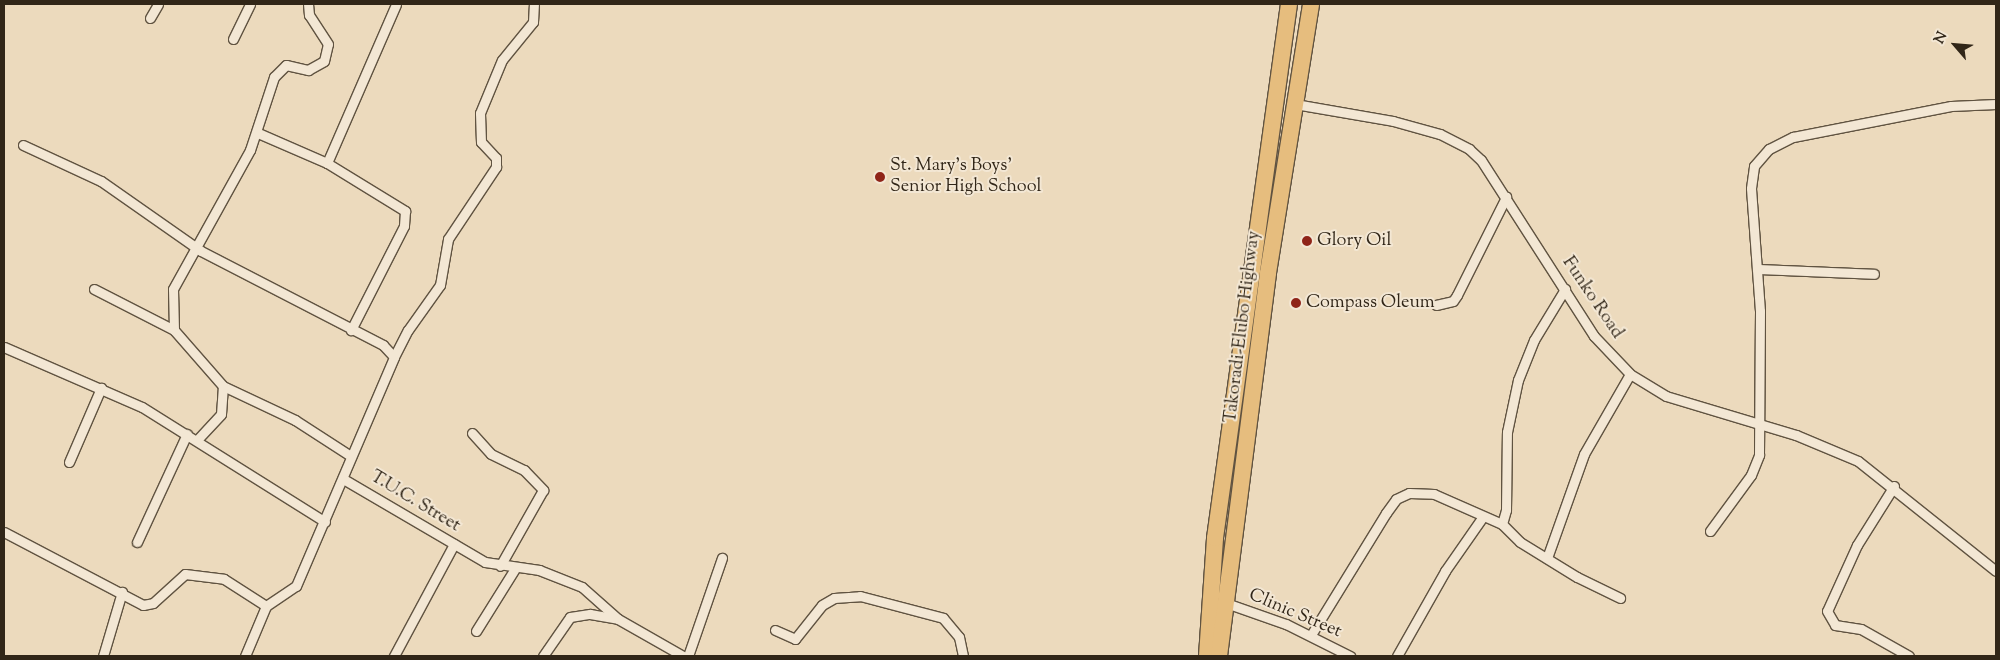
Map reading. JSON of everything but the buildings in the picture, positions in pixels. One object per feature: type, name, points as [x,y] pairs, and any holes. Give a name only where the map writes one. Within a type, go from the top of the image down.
[{"type":"highway","name":"Takoradi-Elubo Highway","points":[[1207,656],[1214,538],[1289,4]]},
{"type":"highway","name":"Takoradi-Elubo Highway","points":[[1219,656],[1295,104],[1311,4]]},
{"type":"street","points":[[150,18],[158,4]]},
{"type":"street","points":[[233,39],[250,4]]},
{"type":"street","points":[[174,330],[173,289],[258,133],[264,97],[280,68],[308,70],[324,61],[328,44],[309,15],[308,4]]},
{"type":"street","points":[[327,163],[396,4]]},
{"type":"street","points":[[345,480],[349,455],[394,357],[408,330],[440,285],[448,239],[496,167],[496,158],[480,142],[480,113],[502,60],[532,22],[534,4]]},
{"type":"street","name":"Funko Road","points":[[1295,104],[1393,121],[1456,140],[1481,160],[1594,336],[1630,374],[1666,396],[1830,448],[1894,486],[1996,571]]},
{"type":"street","points":[[1710,531],[1751,475],[1759,455],[1756,269],[1751,180],[1754,166],[1769,149],[1794,137],[1932,110],[1996,104]]},
{"type":"street","points":[[258,133],[327,163],[405,211],[406,216],[351,330]]},
{"type":"street","points":[[23,145],[133,199],[197,248],[383,345],[394,357]]},
{"type":"street","points":[[1436,304],[1453,301],[1506,197]]},
{"type":"street","points":[[1756,269],[1874,274]]},
{"type":"street","points":[[94,289],[174,330],[223,386],[295,420],[349,455]]},
{"type":"street","points":[[1502,524],[1506,510],[1507,432],[1518,380],[1539,332],[1565,289]]},
{"type":"street","points":[[4,347],[101,388],[187,434],[325,522]]},
{"type":"street","points":[[1547,558],[1584,454],[1630,374]]},
{"type":"street","points":[[197,440],[221,414],[223,386]]},
{"type":"street","points":[[69,462],[101,388]]},
{"type":"street","points":[[472,433],[490,454],[524,470],[542,490],[500,566]]},
{"type":"street","points":[[137,542],[187,434]]},
{"type":"street","name":"T.U.C. Street","points":[[266,606],[296,586],[345,480],[454,544],[500,566],[539,570],[582,587],[618,619],[683,656]]},
{"type":"street","points":[[1894,486],[1856,545],[1827,611],[1835,625],[1862,629],[1909,656]]},
{"type":"street","points":[[1311,635],[1375,530],[1402,494],[1434,494],[1482,518],[1502,524],[1547,558],[1620,598]]},
{"type":"street","points":[[1397,656],[1445,571],[1482,518]]},
{"type":"street","points":[[4,532],[143,604],[153,603],[185,574],[204,574],[237,585],[266,606],[245,656]]},
{"type":"street","points":[[394,656],[454,544]]},
{"type":"street","points":[[688,656],[722,558]]},
{"type":"street","points":[[476,631],[516,567]]},
{"type":"street","points":[[103,656],[122,592]]},
{"type":"street","points":[[775,630],[796,639],[822,605],[834,598],[860,596],[943,618],[960,637],[963,656]]},
{"type":"street","name":"Clinic Street","points":[[1226,603],[1311,635],[1350,656]]},
{"type":"street","points":[[543,656],[570,617],[590,614],[618,619]]},
{"type":"place","name":"St. Mary's Boys' Senior High School","points":[[880,177]]},
{"type":"place","name":"Glory Oil","points":[[1307,241]]},
{"type":"place","name":"Compass Oleum","points":[[1296,303]]}]
